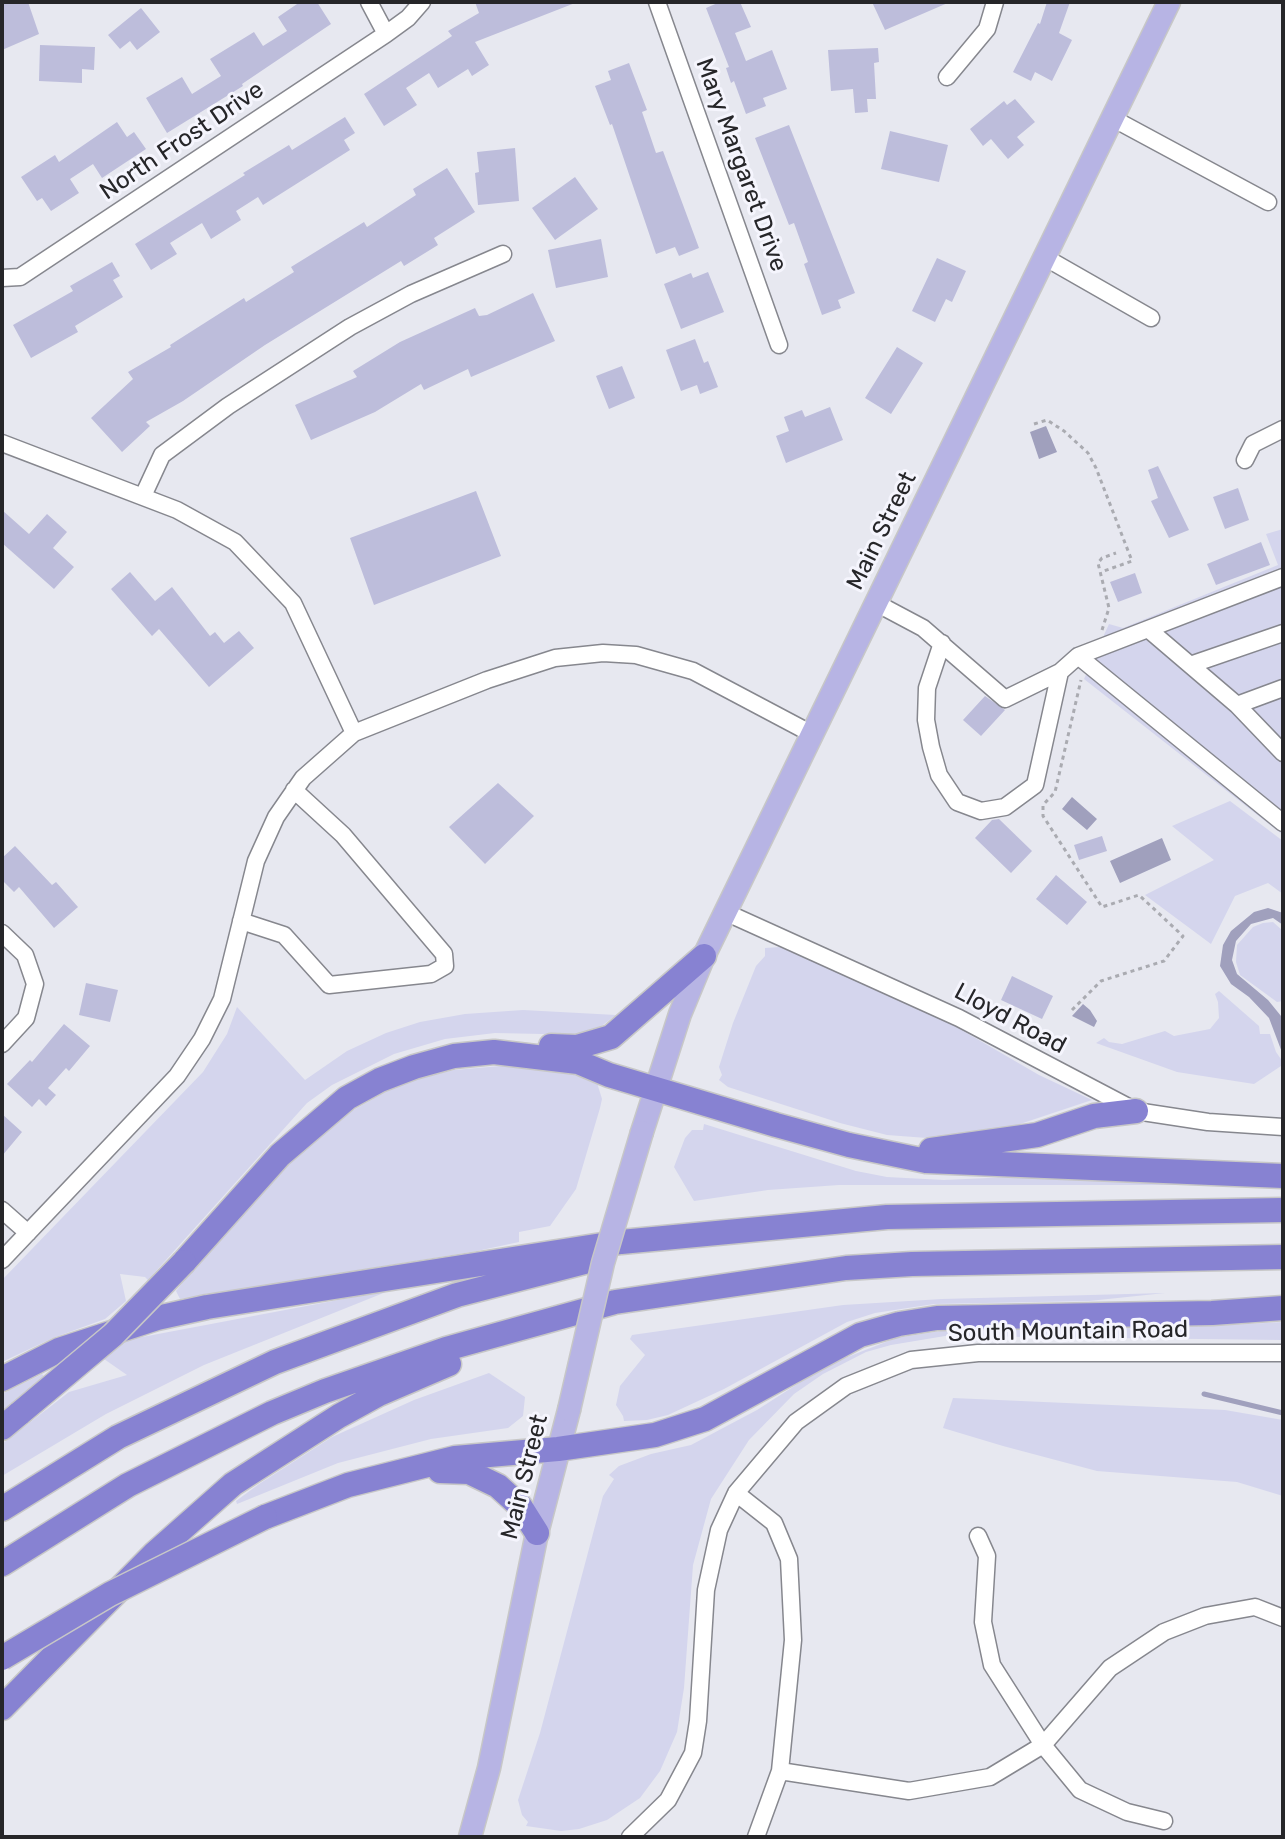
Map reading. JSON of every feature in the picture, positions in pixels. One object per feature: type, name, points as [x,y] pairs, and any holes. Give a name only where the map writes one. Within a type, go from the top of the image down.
[{"type":"highway","points":[[507,1053],[517,1047],[531,1045],[577,1047],[611,1037],[704,956]]},
{"type":"highway","points":[[11,1421],[113,1335],[280,1155],[347,1098],[380,1080],[454,1056],[507,1053],[578,1062],[654,1088],[849,1145],[905,1154],[926,1161],[1283,1176]]},
{"type":"highway","points":[[905,1154],[1037,1135],[1094,1116],[1136,1111]]},
{"type":"highway","points":[[2,1379],[59,1350],[157,1318],[207,1307],[621,1242],[887,1217],[1283,1210]]},
{"type":"highway","points":[[2,1509],[118,1437],[275,1362],[351,1332],[457,1295],[551,1270],[717,1234]]},
{"type":"highway","points":[[2,1564],[128,1485],[272,1413],[325,1391],[510,1329],[615,1302],[846,1268],[1283,1257]]},
{"type":"highway","points":[[2,1708],[197,1513],[233,1484],[328,1423],[379,1394],[451,1363],[550,1332],[639,1309],[686,1291]]},
{"type":"highway","points":[[2,1658],[110,1594],[265,1517],[348,1485],[455,1458],[558,1449],[655,1435],[705,1419],[860,1335],[937,1318],[1212,1313],[1283,1308]]},
{"type":"highway","points":[[405,1471],[469,1472],[498,1486],[520,1506],[537,1533]]},
{"type":"main road","name":"Main Street","points":[[470,1837],[489,1768],[537,1533],[603,1263],[654,1088],[680,1014],[725,912],[1169,2]]},
{"type":"street","points":[[369,2],[386,34]]},
{"type":"street","name":"North Frost Drive","points":[[2,278],[20,277],[386,34],[408,18],[422,2]]},
{"type":"street","name":"Mary Margaret Drive","points":[[657,2],[779,345]]},
{"type":"street","points":[[947,77],[987,29],[995,2]]},
{"type":"street","points":[[1112,118],[1268,202]]},
{"type":"street","points":[[143,496],[162,455],[228,406],[350,327],[411,294],[503,254]]},
{"type":"street","points":[[1046,258],[1151,318]]},
{"type":"street","points":[[1245,460],[1253,444],[1283,429]]},
{"type":"street","points":[[2,443],[177,510],[235,542],[293,603],[354,733]]},
{"type":"street","points":[[876,603],[923,628],[1005,699],[1083,657],[1283,577]]},
{"type":"street","points":[[1148,629],[1237,705],[1283,753]]},
{"type":"street","points":[[1190,665],[1283,633]]},
{"type":"street","points":[[942,643],[927,688],[926,720],[931,747],[939,775],[957,802],[981,811],[1005,807],[1035,785],[1060,672]]},
{"type":"street","points":[[2,1260],[177,1076],[194,1051],[222,999],[256,861],[276,817],[303,778],[354,733],[555,658],[603,653],[636,655],[693,671],[812,734]]},
{"type":"street","points":[[1083,657],[1283,823]]},
{"type":"street","points":[[1237,705],[1283,688]]},
{"type":"street","points":[[241,921],[284,935],[329,985],[431,974],[445,966],[444,954],[343,835],[294,790]]},
{"type":"street","name":"Lloyd Road","points":[[725,912],[959,1018],[1136,1111],[1208,1122],[1283,1127]]},
{"type":"street","points":[[2,933],[25,955],[35,984],[26,1018],[2,1044]]},
{"type":"street","points":[[2,1210],[28,1233]]},
{"type":"street","name":"South Mountain Road","points":[[630,1837],[668,1800],[693,1753],[698,1721],[706,1590],[719,1530],[736,1493],[796,1422],[846,1386],[911,1360],[978,1353],[1283,1353]]},
{"type":"street","points":[[736,1493],[774,1523],[789,1559],[793,1640],[780,1771],[756,1837]]},
{"type":"street","points":[[978,1536],[987,1556],[983,1622],[992,1665],[1043,1745],[1080,1790],[1127,1812],[1164,1821]]},
{"type":"street","points":[[780,1771],[909,1791],[990,1777],[1043,1745],[1110,1668],[1164,1632],[1205,1616],[1255,1607],[1283,1618]]},
{"type":"path","points":[[1034,424],[1047,420],[1064,431],[1088,453],[1096,468],[1132,561],[1101,572]]},
{"type":"path","points":[[1072,1010],[1101,981],[1164,961],[1183,936],[1139,895],[1102,907],[1043,816],[1043,805],[1055,792],[1083,657],[1102,634],[1103,621],[1109,608],[1098,563],[1102,558],[1116,553]]},
{"type":"shaded area","points":[[1046,426],[1057,452],[1039,459],[1030,432]]},
{"type":"shaded area","points":[[1283,529],[1283,835],[1084,679],[1109,624],[1123,628],[1278,565],[1266,534]]},
{"type":"shaded area","points":[[1072,797],[1097,819],[1087,830],[1062,809]]},
{"type":"shaded area","points":[[1230,801],[1283,841],[1283,894],[1268,883],[1235,896],[1211,944],[1145,895],[1214,860],[1172,826]]},
{"type":"shaded area","points":[[1162,838],[1171,860],[1120,883],[1110,861]]},
{"type":"shaded area","points":[[1268,908],[1283,913],[1283,925],[1273,918],[1251,924],[1236,941],[1232,960],[1237,974],[1268,1000],[1281,1016],[1283,1055],[1269,1018],[1231,984],[1220,966],[1223,945],[1231,931],[1254,912]]},
{"type":"shaded area","points":[[1273,922],[1283,931],[1283,1001],[1277,1002],[1240,975],[1236,962],[1237,945],[1253,927]]},
{"type":"shaded area","points":[[780,947],[934,1014],[1039,1075],[1092,1100],[1002,1130],[952,1138],[927,1138],[887,1135],[840,1123],[728,1087],[719,1080],[722,1075],[719,1067],[733,1023],[756,966],[765,956],[765,948]]},
{"type":"shaded area","points":[[1219,991],[1259,1026],[1260,1034],[1270,1034],[1283,1062],[1254,1084],[1177,1072],[1096,1043],[1104,1038],[1122,1044],[1165,1031],[1174,1036],[1210,1029],[1219,1018],[1215,994]]},
{"type":"shaded area","points":[[1083,1004],[1097,1021],[1094,1027],[1072,1016]]},
{"type":"shaded area","points":[[237,1007],[305,1080],[347,1051],[420,1022],[465,1014],[523,1010],[616,1015],[599,1028],[600,1032],[590,1035],[495,1033],[445,1039],[394,1054],[332,1085],[307,1103],[148,1280],[120,1274],[126,1301],[105,1319],[53,1338],[2,1362],[2,1280],[203,1072],[227,1034]]},
{"type":"shaded area","points":[[512,1065],[588,1075],[600,1081],[600,1108],[576,1189],[550,1226],[519,1232],[519,1242],[477,1251],[180,1299],[176,1291],[205,1254],[285,1166],[336,1120],[387,1091],[419,1078],[454,1070]]},
{"type":"shaded area","points":[[704,1124],[856,1171],[887,1177],[944,1180],[1075,1174],[1283,1185],[839,1185],[768,1190],[694,1201],[674,1167],[685,1138],[692,1130],[703,1130]]},
{"type":"shaded area","points":[[391,1290],[204,1365],[106,1414],[2,1476],[2,1444],[69,1392],[127,1375],[104,1359],[121,1341]]},
{"type":"shaded area","points":[[1165,1293],[1089,1301],[934,1304],[875,1313],[847,1322],[724,1389],[668,1415],[624,1421],[616,1405],[620,1386],[645,1355],[630,1339],[632,1335],[843,1305]]},
{"type":"shaded area","points":[[1283,1322],[1283,1340],[945,1336],[866,1352],[823,1374],[794,1394],[749,1440],[711,1499],[693,1565],[684,1688],[677,1732],[660,1771],[640,1798],[607,1820],[561,1831],[526,1826],[528,1822],[522,1815],[518,1800],[540,1733],[603,1496],[614,1479],[609,1475],[619,1466],[651,1454],[691,1445],[757,1410],[827,1365],[896,1338],[954,1329]]},
{"type":"shaded area","points":[[489,1373],[525,1397],[523,1416],[508,1428],[431,1439],[338,1463],[237,1504],[236,1501],[259,1484],[332,1437],[414,1400]]},
{"type":"shaded area","points":[[42,1374],[45,1378],[2,1412],[2,1394]]},
{"type":"shaded area","points":[[953,1398],[1225,1410],[1283,1420],[1283,1496],[1237,1482],[1097,1471],[1003,1446],[943,1428]]},
{"type":"building","points":[[2,2],[28,2],[39,34],[2,50]]},
{"type":"building","points":[[300,2],[317,2],[331,24],[243,86],[167,133],[146,98],[182,77],[192,94],[221,76],[210,59],[254,32],[263,46],[287,31],[278,17]]},
{"type":"building","points":[[475,2],[575,3],[475,42],[489,65],[472,76],[468,69],[438,88],[429,73],[406,88],[417,105],[384,126],[364,94],[452,36],[448,31],[479,13]]},
{"type":"building","points":[[720,2],[740,2],[751,27],[735,33],[746,61],[772,50],[787,89],[763,98],[766,106],[746,114],[734,81],[731,83],[726,68],[729,67],[706,8]]},
{"type":"building","points":[[872,2],[950,2],[885,30]]},
{"type":"building","points":[[1047,2],[1070,2],[1059,33],[1072,40],[1052,81],[1035,72],[1031,81],[1013,72],[1040,24]]},
{"type":"building","points":[[141,8],[160,32],[137,50],[130,41],[120,49],[108,35]]},
{"type":"building","points":[[40,45],[95,47],[94,70],[82,69],[82,83],[39,81]]},
{"type":"building","points":[[878,48],[879,62],[874,63],[876,99],[867,99],[868,112],[855,113],[853,89],[831,91],[828,50]]},
{"type":"building","points":[[629,63],[647,110],[642,112],[656,153],[663,151],[699,248],[679,256],[675,247],[656,254],[612,124],[595,86],[611,80],[608,71]]},
{"type":"building","points":[[1015,99],[1035,122],[1017,137],[1024,145],[1008,159],[991,139],[983,146],[970,129],[1004,101],[1007,105]]},
{"type":"building","points":[[345,117],[355,133],[344,140],[350,150],[263,205],[258,197],[236,211],[241,220],[211,239],[202,223],[170,243],[177,254],[151,270],[135,244],[289,145],[292,150]]},
{"type":"building","points":[[117,122],[127,137],[134,132],[146,149],[102,178],[93,164],[70,179],[79,193],[51,211],[42,198],[37,201],[21,177],[55,155],[59,162]]},
{"type":"building","points":[[789,125],[855,293],[838,300],[841,308],[822,315],[794,223],[789,225],[755,138]]},
{"type":"building","points":[[890,131],[948,145],[939,182],[881,169]]},
{"type":"building","points":[[515,148],[519,201],[478,205],[477,152]]},
{"type":"building","points":[[447,168],[475,212],[434,238],[438,245],[404,266],[401,261],[146,422],[150,426],[122,452],[91,418],[133,379],[128,372],[244,298],[246,302],[294,272],[291,267],[364,222],[367,227],[416,195],[413,189]]},
{"type":"building","points":[[575,177],[598,209],[555,240],[532,208]]},
{"type":"building","points":[[601,239],[608,277],[556,288],[548,250]]},
{"type":"building","points":[[937,258],[966,271],[952,302],[946,299],[935,322],[912,311]]},
{"type":"building","points":[[112,262],[120,276],[113,280],[123,297],[75,326],[78,332],[31,358],[13,325],[73,291],[70,286]]},
{"type":"building","points":[[708,272],[724,312],[681,329],[664,284],[691,273],[693,278]]},
{"type":"building","points":[[533,293],[555,341],[471,377],[468,369],[424,390],[421,384],[375,412],[311,440],[295,405],[357,377],[353,371],[400,342],[475,308],[479,316],[487,315]]},
{"type":"building","points":[[695,339],[718,387],[700,394],[697,385],[681,391],[666,350]]},
{"type":"building","points":[[897,347],[923,363],[891,414],[865,398]]},
{"type":"building","points":[[622,366],[635,398],[609,409],[596,376]]},
{"type":"building","points":[[830,407],[843,440],[786,463],[776,436],[789,431],[784,417],[802,410],[805,417]]},
{"type":"building","points":[[1158,466],[1189,530],[1169,538],[1151,501],[1158,498],[1148,470]]},
{"type":"building","points":[[1238,488],[1249,520],[1225,529],[1213,497]]},
{"type":"building","points":[[476,491],[501,556],[374,605],[350,538]]},
{"type":"building","points":[[2,510],[29,534],[47,514],[67,532],[53,548],[74,567],[54,589],[2,543]]},
{"type":"building","points":[[1261,542],[1270,565],[1216,585],[1207,564]]},
{"type":"building","points":[[130,572],[155,601],[172,587],[210,636],[215,632],[224,643],[239,631],[254,648],[209,687],[159,629],[152,636],[111,589]]},
{"type":"building","points":[[1135,573],[1142,593],[1118,602],[1110,582]]},
{"type":"building","points":[[985,696],[1005,710],[981,736],[963,720]]},
{"type":"building","points":[[498,783],[534,816],[485,864],[449,827]]},
{"type":"building","points":[[999,819],[1032,851],[1011,873],[975,838],[992,820]]},
{"type":"building","points":[[1102,836],[1107,851],[1079,860],[1074,845]]},
{"type":"building","points":[[15,846],[52,885],[56,882],[78,907],[54,928],[19,887],[14,892],[2,880],[2,858]]},
{"type":"building","points":[[1056,875],[1087,902],[1067,925],[1036,899]]},
{"type":"building","points":[[1012,976],[1053,996],[1042,1019],[1001,1000]]},
{"type":"building","points":[[86,983],[118,990],[110,1022],[79,1015]]},
{"type":"building","points":[[64,1024],[90,1046],[69,1071],[66,1068],[48,1088],[56,1095],[46,1106],[39,1099],[32,1107],[7,1084],[30,1060],[32,1062]]},
{"type":"building","points":[[2,1114],[22,1132],[2,1156]]},
{"type":"waterway","points":[[1204,1394],[1283,1413]]}]
